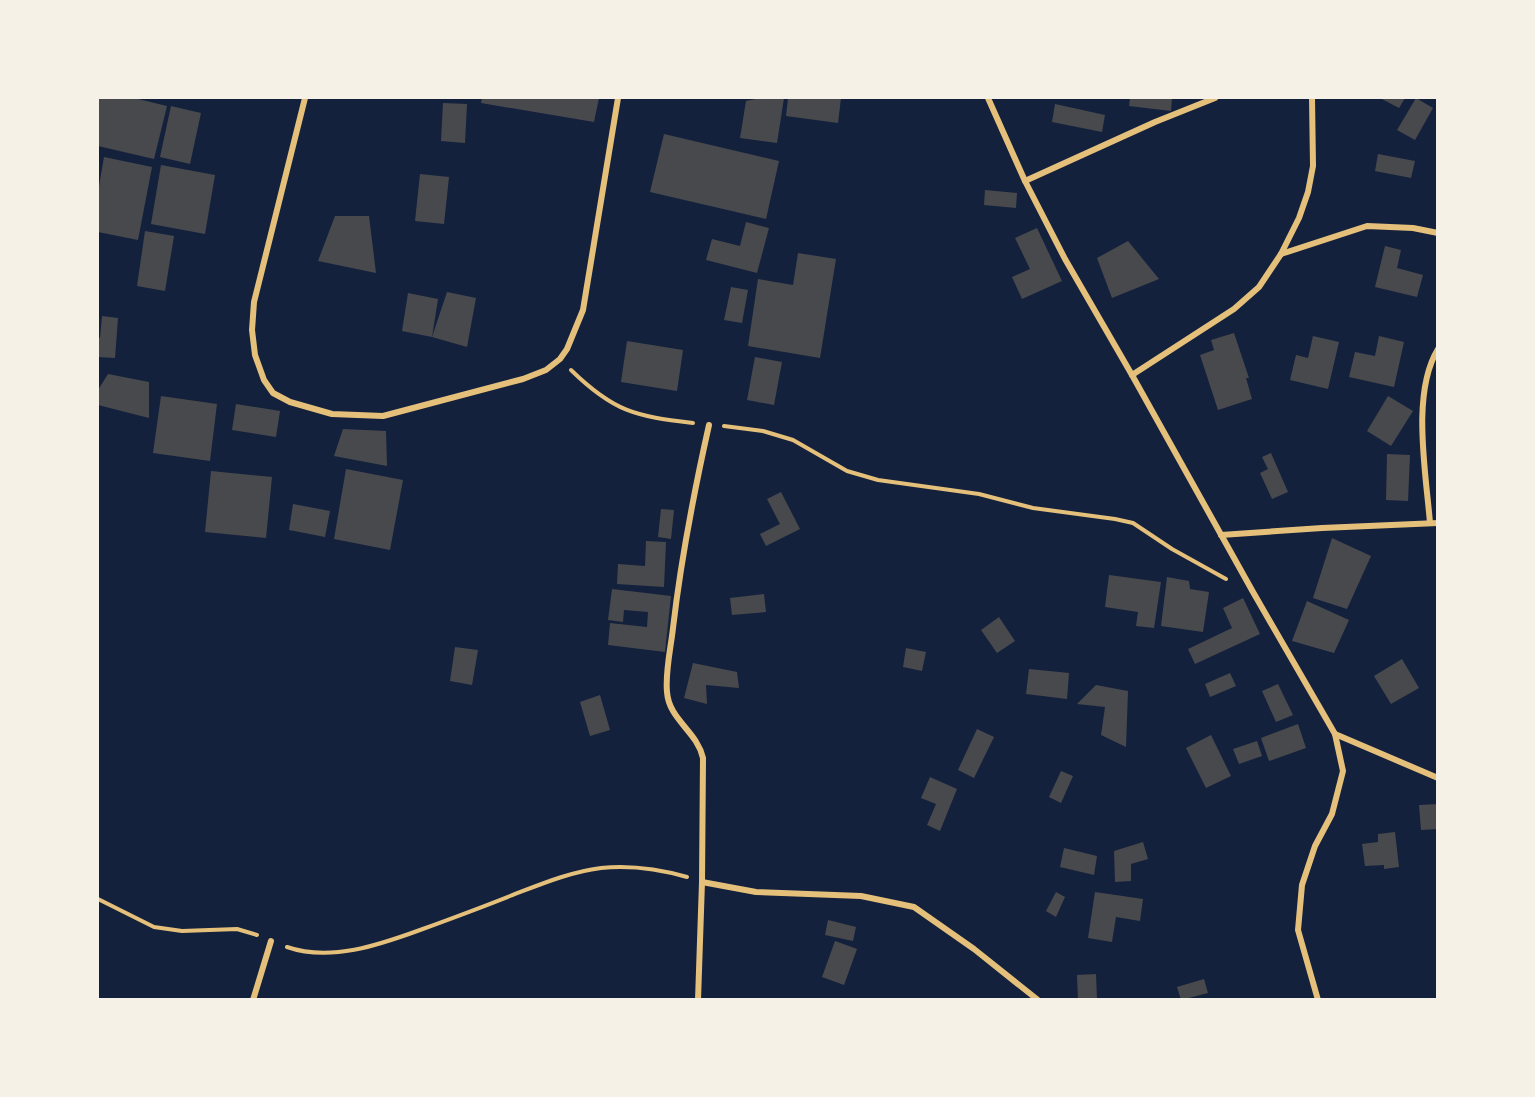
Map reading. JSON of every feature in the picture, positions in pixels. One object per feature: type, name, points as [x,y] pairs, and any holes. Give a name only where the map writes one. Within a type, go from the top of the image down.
[{"type":"street","points":[[305,98],[254,302],[252,330],[255,355],[264,380],[273,393],[290,402],[332,414],[383,416],[523,379],[546,370],[560,359],[567,349],[583,310],[618,98]]},
{"type":"street","points":[[988,98],[1025,181],[1065,259],[1335,734],[1343,771],[1332,814],[1315,846],[1302,885],[1298,930],[1318,999]]},
{"type":"street","points":[[1025,181],[1155,122],[1215,98]]},
{"type":"street","points":[[1132,375],[1234,309],[1259,287],[1281,254],[1299,218],[1308,192],[1313,166],[1312,98]]},
{"type":"street","points":[[1281,254],[1367,226],[1413,228],[1437,234]]},
{"type":"street","points":[[1430,522],[1422,431],[1424,389],[1437,350]]},
{"type":"street","points":[[698,999],[703,758],[701,746],[680,723],[673,711],[667,692],[678,590],[692,501],[709,424]]},
{"type":"street","points":[[1221,535],[1430,522],[1437,524]]},
{"type":"street","points":[[1335,734],[1437,778]]},
{"type":"street","points":[[702,882],[756,892],[861,896],[914,907],[974,949],[1038,999]]},
{"type":"street","points":[[253,999],[271,941]]},
{"type":"path","points":[[560,359],[598,395],[620,408],[651,418],[763,431],[793,440],[847,471],[878,480],[979,494],[1033,508],[1133,523],[1188,558],[1253,592]]},
{"type":"path","points":[[98,899],[154,927],[182,931],[237,929],[296,950],[323,951],[353,950],[384,943],[542,884],[601,868],[637,867],[667,872],[702,882]]},
{"type":"building","points":[[98,98],[134,98],[167,106],[154,159],[98,146]]},
{"type":"building","points":[[482,98],[599,98],[594,122],[481,103]]},
{"type":"building","points":[[760,98],[784,98],[777,143],[740,138],[746,101]]},
{"type":"building","points":[[788,98],[841,98],[838,123],[786,116]]},
{"type":"building","points":[[1130,98],[1172,98],[1171,111],[1129,106]]},
{"type":"building","points":[[1380,98],[1405,98],[1399,108]]},
{"type":"building","points":[[1416,98],[1433,108],[1415,140],[1397,130]]},
{"type":"building","points":[[443,103],[467,104],[465,143],[441,141]]},
{"type":"building","points":[[1055,104],[1105,115],[1102,132],[1052,122]]},
{"type":"building","points":[[171,106],[201,113],[190,164],[160,157]]},
{"type":"building","points":[[664,134],[779,161],[766,219],[650,192]]},
{"type":"building","points":[[1378,154],[1415,161],[1411,178],[1375,171]]},
{"type":"building","points":[[104,157],[152,167],[138,240],[98,232],[98,192]]},
{"type":"building","points":[[161,165],[215,175],[205,234],[151,224]]},
{"type":"building","points":[[420,174],[449,177],[444,224],[415,221]]},
{"type":"building","points":[[985,190],[1017,193],[1016,208],[984,205]]},
{"type":"building","points":[[335,216],[369,216],[376,273],[318,261]]},
{"type":"building","points":[[746,222],[769,228],[757,273],[706,260],[712,239],[740,246]]},
{"type":"building","points":[[1037,228],[1062,281],[1022,299],[1012,277],[1030,269],[1015,238]]},
{"type":"building","points":[[145,231],[174,236],[165,291],[137,286]]},
{"type":"building","points":[[1128,241],[1159,279],[1112,298],[1097,258]]},
{"type":"building","points":[[1385,246],[1401,250],[1397,268],[1423,275],[1417,297],[1375,287]]},
{"type":"building","points":[[798,253],[836,259],[820,358],[748,346],[758,279],[793,285]]},
{"type":"building","points":[[731,287],[748,290],[742,323],[724,320]]},
{"type":"building","points":[[447,292],[476,298],[467,347],[432,337]]},
{"type":"building","points":[[408,293],[438,299],[432,337],[402,331]]},
{"type":"building","points":[[102,316],[118,318],[115,358],[98,357],[98,337],[100,338]]},
{"type":"building","points":[[1234,333],[1249,378],[1246,378],[1252,399],[1218,410],[1200,355],[1214,350],[1211,340]]},
{"type":"building","points":[[1313,336],[1339,342],[1328,389],[1290,380],[1296,355],[1308,358]]},
{"type":"building","points":[[1379,336],[1404,342],[1394,387],[1349,377],[1355,352],[1375,356]]},
{"type":"building","points":[[627,341],[683,350],[677,391],[621,382]]},
{"type":"building","points":[[755,357],[782,362],[774,405],[747,400]]},
{"type":"building","points":[[108,374],[149,382],[149,418],[98,405],[98,390]]},
{"type":"building","points":[[161,396],[217,404],[210,461],[153,453]]},
{"type":"building","points":[[1388,396],[1413,411],[1391,446],[1367,431]]},
{"type":"building","points":[[236,404],[280,411],[276,437],[232,430]]},
{"type":"building","points":[[343,429],[386,431],[387,466],[334,456]]},
{"type":"building","points":[[1271,453],[1288,492],[1272,499],[1260,473],[1268,469],[1262,457]]},
{"type":"building","points":[[1387,454],[1410,455],[1408,501],[1386,500]]},
{"type":"building","points":[[346,469],[403,480],[390,550],[334,539]]},
{"type":"building","points":[[211,471],[272,477],[266,538],[205,532]]},
{"type":"building","points":[[781,492],[800,529],[766,546],[760,534],[780,524],[767,499]]},
{"type":"building","points":[[293,504],[330,511],[325,537],[289,530]]},
{"type":"building","points":[[661,509],[674,510],[671,539],[658,537]]},
{"type":"building","points":[[1332,538],[1371,556],[1347,609],[1313,598]]},
{"type":"building","points":[[646,541],[666,542],[664,587],[617,584],[618,564],[645,566]]},
{"type":"building","points":[[1109,575],[1161,582],[1154,628],[1136,626],[1138,612],[1105,607]]},
{"type":"building","points":[[1167,577],[1189,581],[1190,589],[1209,592],[1203,632],[1161,626]]},
{"type":"building","points":[[612,589],[671,596],[665,652],[608,645],[610,623],[647,627],[648,612],[624,610],[623,622],[608,620]]},
{"type":"building","points":[[764,594],[766,612],[732,615],[730,598]]},
{"type":"building","points":[[1243,598],[1260,634],[1195,664],[1188,649],[1232,628],[1223,608]]},
{"type":"building","points":[[1307,601],[1349,620],[1334,653],[1292,641]]},
{"type":"building","points":[[999,617],[1015,641],[997,653],[981,630]]},
{"type":"building","points":[[455,647],[478,650],[472,685],[450,681]]},
{"type":"building","points":[[906,648],[926,652],[922,671],[903,667]]},
{"type":"building","points":[[1402,659],[1419,688],[1391,704],[1374,676]]},
{"type":"building","points":[[693,663],[737,672],[739,688],[706,685],[707,704],[684,698]]},
{"type":"building","points":[[1029,669],[1069,673],[1067,699],[1026,694]]},
{"type":"building","points":[[1230,673],[1236,686],[1210,697],[1205,684]]},
{"type":"building","points":[[1278,684],[1293,715],[1276,722],[1262,691]]},
{"type":"building","points":[[1096,685],[1128,691],[1126,747],[1101,735],[1105,707],[1077,704]]},
{"type":"building","points":[[600,695],[610,730],[590,736],[580,702]]},
{"type":"building","points":[[1298,724],[1306,748],[1269,761],[1261,738]]},
{"type":"building","points":[[977,729],[994,737],[974,778],[958,770]]},
{"type":"building","points":[[1211,735],[1231,776],[1206,788],[1186,748]]},
{"type":"building","points":[[1257,741],[1262,756],[1239,764],[1233,749]]},
{"type":"building","points":[[1061,771],[1073,776],[1061,803],[1049,797]]},
{"type":"building","points":[[930,777],[957,789],[940,831],[927,825],[936,804],[921,798]]},
{"type":"building","points":[[1438,804],[1438,829],[1421,830],[1419,805]]},
{"type":"building","points":[[1395,832],[1399,867],[1384,869],[1384,865],[1365,866],[1362,844],[1378,842],[1378,834]]},
{"type":"building","points":[[1143,842],[1148,859],[1131,864],[1131,881],[1115,882],[1114,851]]},
{"type":"building","points":[[1064,848],[1097,856],[1094,875],[1060,867]]},
{"type":"building","points":[[1056,892],[1065,897],[1056,917],[1046,911]]},
{"type":"building","points":[[1095,892],[1143,899],[1140,921],[1116,917],[1112,942],[1088,938]]},
{"type":"building","points":[[828,920],[856,927],[853,941],[825,935]]},
{"type":"building","points":[[835,941],[857,949],[844,985],[822,977]]},
{"type":"building","points":[[1096,974],[1097,1000],[1078,1000],[1077,975]]},
{"type":"building","points":[[1204,979],[1208,993],[1181,1000],[1177,987]]}]
